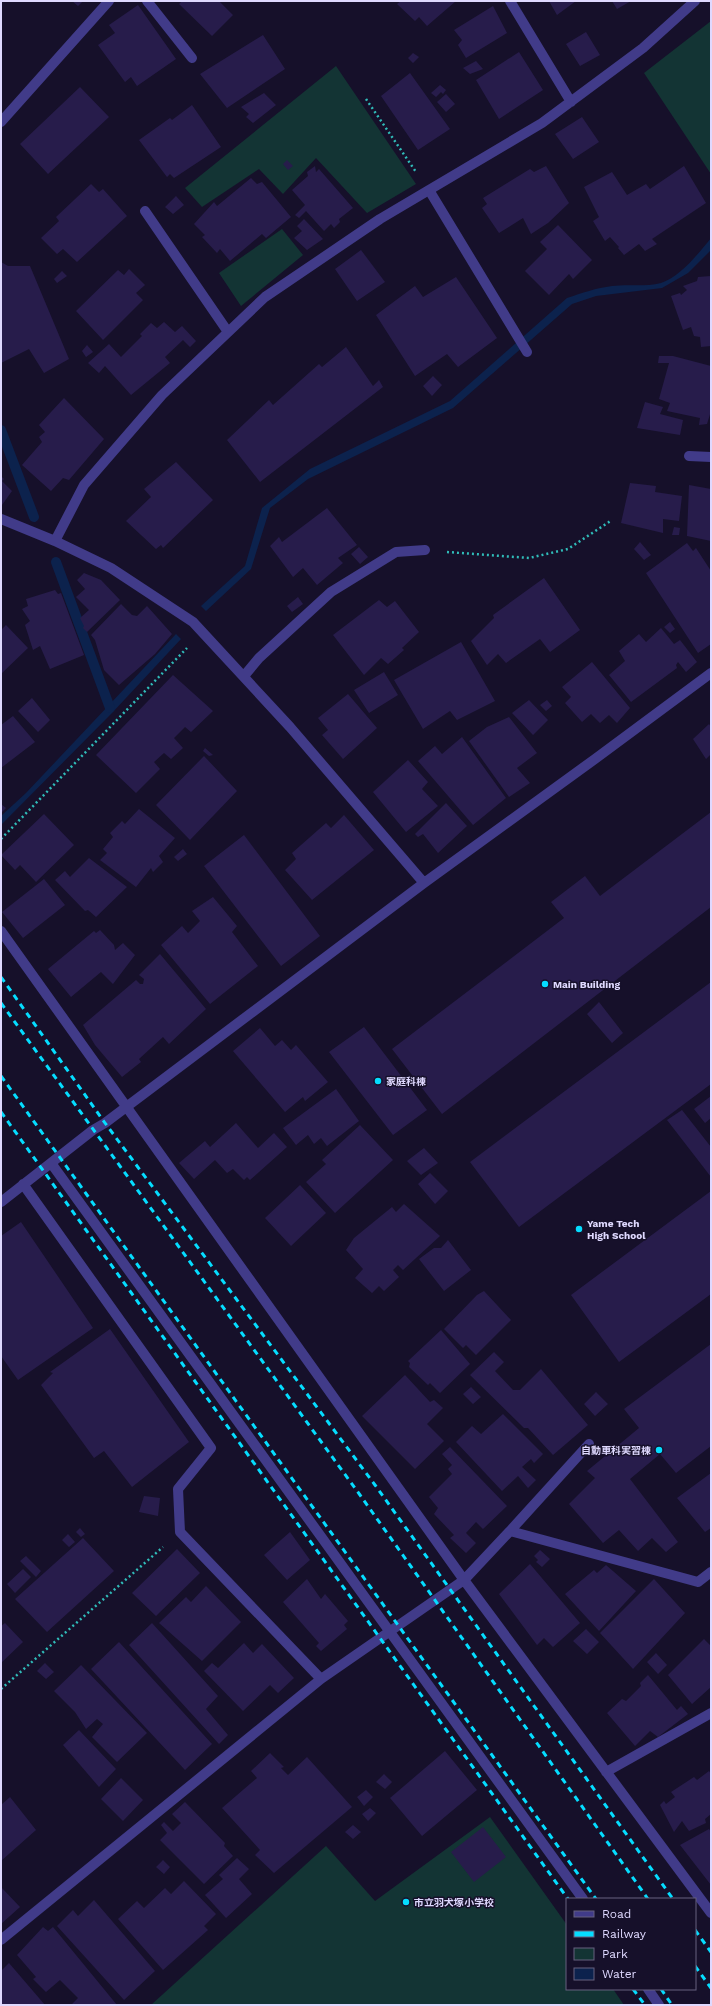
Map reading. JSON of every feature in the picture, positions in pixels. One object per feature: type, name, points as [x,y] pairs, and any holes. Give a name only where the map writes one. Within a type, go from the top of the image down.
[{"type":"street","points":[[1,122],[109,1]]},
{"type":"street","points":[[147,1],[192,58]]},
{"type":"street","points":[[510,1],[571,102]]},
{"type":"street","points":[[56,541],[84,485],[162,395],[265,297],[380,219],[542,123],[643,48],[695,1]]},
{"type":"street","points":[[429,190],[527,352]]},
{"type":"street","points":[[145,211],[228,332]]},
{"type":"street","points":[[689,456],[711,457]]},
{"type":"street","points":[[1,519],[56,541],[111,568],[193,622],[290,727],[424,883]]},
{"type":"street","points":[[244,676],[259,658],[331,592],[396,552],[425,550]]},
{"type":"street","points":[[1,1202],[424,883],[596,759],[711,673]]},
{"type":"street","points":[[1,931],[125,1107],[464,1580],[711,1913]]},
{"type":"street","points":[[51,1163],[582,1898]]},
{"type":"street","points":[[23,1184],[211,1448],[178,1488],[180,1532],[321,1679]]},
{"type":"street","points":[[1,1940],[321,1679],[464,1580],[590,1444]]},
{"type":"street","points":[[510,1531],[698,1582],[711,1572]]},
{"type":"street","points":[[606,1772],[711,1713]]},
{"type":"street","points":[[649,1990],[659,2005]]},
{"type":"path","points":[[366,99],[429,190]]},
{"type":"path","points":[[425,550],[481,556],[529,558],[568,549],[612,520]]},
{"type":"path","points":[[1,839],[203,632]]},
{"type":"path","points":[[1,1689],[180,1532]]},
{"type":"green space","points":[[711,21],[711,174],[644,73]]},
{"type":"green space","points":[[336,66],[416,184],[367,213],[316,158],[283,194],[259,169],[202,207],[185,188]]},
{"type":"green space","points":[[282,229],[303,255],[241,306],[219,273]]},
{"type":"green space","name":"市立羽犬塚小学校","points":[[490,1817],[566,1924],[566,1990],[614,1990],[624,2005],[151,2005],[326,1846],[375,1901]]},
{"type":"water","points":[[711,238],[711,250],[688,273],[662,288],[596,296],[572,304],[453,408],[308,479],[270,508],[251,569],[206,611],[201,606],[245,566],[262,508],[310,469],[450,401],[567,298],[589,291],[618,285],[649,285],[661,283],[675,276],[682,270]]},
{"type":"water","points":[[176,634],[181,639],[112,713],[2,824],[1,816],[26,793]]},
{"type":"building","points":[[72,1],[83,1],[78,6]]},
{"type":"building","points":[[182,1],[219,1],[233,15],[212,36],[179,4]]},
{"type":"building","points":[[401,1],[456,1],[427,26],[419,17],[415,21],[397,4]]},
{"type":"building","points":[[549,1],[576,1],[557,15]]},
{"type":"building","points":[[612,1],[631,1],[617,9]]},
{"type":"building","points":[[138,5],[176,59],[137,86],[131,77],[125,82],[98,45],[115,33],[109,25]]},
{"type":"building","points":[[493,6],[507,33],[466,58],[458,45],[462,40],[454,30]]},
{"type":"building","points":[[586,32],[600,55],[580,66],[566,44]]},
{"type":"building","points":[[263,35],[285,69],[227,108],[200,74]]},
{"type":"building","points":[[519,52],[543,90],[499,119],[476,80]]},
{"type":"building","points":[[413,53],[419,57],[413,63],[408,58]]},
{"type":"building","points":[[476,61],[483,69],[470,74],[463,68]]},
{"type":"building","points":[[410,73],[450,129],[418,150],[381,96]]},
{"type":"building","points":[[440,85],[446,90],[443,94],[441,92],[436,97],[431,93]]},
{"type":"building","points":[[80,87],[109,117],[48,174],[20,144]]},
{"type":"building","points":[[264,93],[276,105],[253,123],[246,117],[249,114],[241,107]]},
{"type":"building","points":[[446,94],[455,104],[446,112],[437,102]]},
{"type":"building","points":[[192,105],[221,147],[174,178],[170,174],[167,177],[139,140],[170,118],[172,120]]},
{"type":"building","points":[[582,117],[599,142],[573,159],[555,134]]},
{"type":"building","points":[[287,160],[293,166],[288,170],[283,164]]},
{"type":"building","points":[[315,166],[316,172],[319,169],[353,208],[339,219],[340,222],[334,228],[331,224],[324,231],[306,211],[299,218],[295,215],[305,205],[292,190],[308,176],[307,172]]},
{"type":"building","points":[[546,166],[569,203],[548,223],[531,234],[523,218],[499,233],[482,208],[487,204],[483,198],[530,169],[534,172]]},
{"type":"building","points":[[684,166],[706,203],[652,239],[657,244],[645,251],[639,244],[624,255],[610,237],[605,241],[593,221],[599,217],[584,187],[612,172],[627,195],[646,184],[650,189]]},
{"type":"building","points":[[251,178],[257,184],[262,182],[291,217],[266,238],[262,234],[230,261],[220,249],[217,253],[202,237],[205,235],[194,224],[214,202],[217,206]]},
{"type":"building","points":[[91,184],[99,192],[103,189],[127,216],[77,262],[63,249],[57,254],[41,238],[59,221],[56,217]]},
{"type":"building","points":[[176,196],[184,205],[173,214],[165,207]]},
{"type":"building","points":[[304,219],[323,239],[307,250],[294,238],[302,231],[297,226]]},
{"type":"building","points":[[558,225],[592,260],[573,279],[569,274],[549,295],[525,271],[547,249],[540,242]]},
{"type":"building","points":[[361,250],[385,282],[357,301],[335,269]]},
{"type":"building","points":[[1,262],[8,266],[30,266],[69,359],[44,373],[29,349],[1,363]]},
{"type":"building","points":[[129,269],[145,285],[136,293],[143,300],[103,340],[76,311],[118,270],[124,275]]},
{"type":"building","points":[[62,271],[67,276],[57,283],[54,279]]},
{"type":"building","points":[[711,276],[711,346],[701,347],[700,337],[694,336],[691,327],[683,330],[671,296],[680,293],[681,295],[687,290],[683,286],[697,281],[698,277]]},
{"type":"building","points":[[456,277],[497,338],[458,367],[447,354],[415,376],[376,315],[415,286],[423,297]]},
{"type":"building","points":[[164,322],[175,332],[182,326],[196,341],[190,347],[183,340],[165,357],[170,363],[131,395],[105,366],[99,373],[88,363],[109,344],[121,357],[142,336],[140,334],[151,323],[157,328]]},
{"type":"building","points":[[87,345],[93,352],[86,357],[82,351]]},
{"type":"building","points":[[346,347],[373,386],[379,380],[383,387],[260,482],[227,440],[269,400],[273,405],[319,364],[322,367]]},
{"type":"building","points":[[659,356],[673,356],[711,366],[711,411],[707,424],[699,425],[700,418],[667,411],[670,403],[659,399],[669,363],[658,363]]},
{"type":"building","points":[[433,376],[442,385],[432,396],[423,386]]},
{"type":"building","points":[[64,398],[104,439],[69,480],[63,478],[51,491],[22,465],[42,442],[39,437],[45,432],[39,425]]},
{"type":"building","points":[[645,402],[663,407],[660,414],[683,420],[680,435],[637,428]]},
{"type":"building","points":[[176,462],[213,500],[163,548],[161,545],[156,549],[126,521],[151,497],[144,489]]},
{"type":"building","points":[[1,476],[4,479],[2,481],[12,491],[2,505]]},
{"type":"building","points":[[630,483],[656,486],[655,492],[682,496],[679,521],[663,519],[663,533],[621,523]]},
{"type":"building","points":[[689,485],[711,489],[711,541],[687,536]]},
{"type":"building","points":[[327,508],[357,545],[338,558],[343,563],[317,585],[303,568],[293,577],[270,546],[279,537],[282,542]]},
{"type":"building","points":[[674,527],[680,528],[679,535],[672,535]]},
{"type":"building","points":[[640,542],[651,555],[644,560],[634,549]]},
{"type":"building","points":[[687,543],[693,551],[696,548],[711,571],[711,644],[698,653],[646,573]]},
{"type":"building","points":[[359,547],[368,557],[360,564],[351,554]]},
{"type":"building","points":[[84,573],[101,580],[120,600],[87,632],[83,628],[84,626],[80,618],[89,610],[76,597],[85,589],[77,580]]},
{"type":"building","points":[[544,578],[580,630],[550,652],[540,639],[506,663],[498,654],[487,665],[471,641],[494,618],[493,615]]},
{"type":"building","points":[[55,590],[58,594],[61,593],[84,655],[50,669],[40,646],[33,650],[25,625],[30,621],[22,609],[28,606],[26,599]]},
{"type":"building","points":[[298,597],[303,604],[292,612],[287,606]]},
{"type":"building","points":[[379,600],[387,607],[395,601],[419,632],[402,648],[404,650],[388,664],[381,658],[364,675],[333,635]]},
{"type":"building","points":[[121,604],[132,615],[137,616],[147,606],[172,634],[155,654],[119,685],[104,670],[95,640],[91,635]]},
{"type":"building","points":[[670,622],[675,629],[670,633],[664,627]]},
{"type":"building","points":[[6,625],[28,648],[1,674],[1,630]]},
{"type":"building","points":[[661,628],[674,644],[680,640],[697,662],[686,672],[678,662],[676,665],[677,668],[631,702],[609,675],[625,661],[619,651],[639,634],[646,642]]},
{"type":"building","points":[[461,642],[495,701],[457,720],[450,711],[423,729],[394,680]]},
{"type":"building","points":[[592,662],[630,708],[617,723],[609,715],[600,723],[591,714],[582,722],[565,703],[571,697],[562,687]]},
{"type":"building","points":[[384,672],[398,695],[369,713],[354,690]]},
{"type":"building","points":[[173,675],[213,711],[191,732],[185,727],[174,738],[183,748],[171,759],[164,753],[154,762],[160,769],[136,793],[96,755]]},
{"type":"building","points":[[348,694],[377,728],[343,759],[322,735],[328,730],[318,718]]},
{"type":"building","points":[[32,698],[50,720],[38,732],[18,711]]},
{"type":"building","points":[[529,700],[548,720],[533,735],[512,713]]},
{"type":"building","points":[[547,700],[552,706],[546,711],[540,705]]},
{"type":"building","points":[[13,716],[35,742],[1,768],[1,725]]},
{"type":"building","points":[[509,717],[537,753],[517,768],[530,783],[509,797],[469,741],[487,727]]},
{"type":"building","points":[[709,724],[711,727],[711,754],[706,759],[693,739]]},
{"type":"building","points":[[462,737],[506,798],[473,825],[418,761],[435,746],[442,754]]},
{"type":"building","points":[[205,748],[213,755],[209,756],[203,751]]},
{"type":"building","points":[[204,756],[237,791],[190,840],[156,805]]},
{"type":"building","points":[[408,760],[428,782],[422,789],[438,806],[406,832],[373,792]]},
{"type":"building","points":[[446,803],[467,826],[438,853],[423,834],[418,837],[415,834]]},
{"type":"building","points":[[1,804],[6,808],[1,813]]},
{"type":"building","points":[[139,809],[175,838],[159,856],[163,862],[153,872],[151,868],[136,887],[100,860],[107,853],[103,849],[113,837],[110,833],[122,821],[125,824]]},
{"type":"building","name":"Main Building","points":[[711,812],[711,907],[442,1114],[392,1049],[564,918],[551,902],[585,876],[600,896]]},
{"type":"building","points":[[44,814],[74,845],[36,882],[20,865],[15,870],[1,855]]},
{"type":"building","points":[[344,815],[374,850],[312,900],[285,870],[296,859],[292,853],[326,823],[331,828]]},
{"type":"building","points":[[244,835],[320,936],[281,966],[204,866]]},
{"type":"building","points":[[183,849],[187,854],[178,861],[174,857]]},
{"type":"building","points":[[89,858],[127,887],[96,917],[88,910],[85,911],[55,880],[65,871],[70,877]]},
{"type":"building","points":[[44,879],[65,905],[23,938],[2,912]]},
{"type":"building","points":[[213,897],[237,926],[232,932],[258,966],[210,1004],[161,945],[182,926],[188,933],[200,921],[192,911]]},
{"type":"building","points":[[100,930],[114,945],[115,950],[123,943],[135,955],[113,984],[101,972],[71,997],[48,969],[94,931],[96,933]]},
{"type":"building","points":[[160,954],[206,1009],[169,1044],[163,1037],[139,1059],[141,1062],[122,1077],[95,1045],[83,1025],[136,980],[140,984],[143,984],[144,979],[139,975]]},
{"type":"building","points":[[711,982],[711,1084],[519,1227],[470,1162]]},
{"type":"building","points":[[599,1002],[623,1033],[612,1043],[587,1014]]},
{"type":"building","name":"家庭科棟","points":[[364,1027],[427,1110],[393,1135],[329,1052]]},
{"type":"building","points":[[260,1028],[275,1046],[282,1040],[291,1050],[296,1045],[328,1082],[305,1101],[303,1097],[285,1112],[233,1051]]},
{"type":"building","points":[[336,1089],[359,1121],[327,1146],[321,1138],[314,1144],[308,1135],[296,1145],[283,1128]]},
{"type":"building","points":[[711,1096],[711,1118],[705,1123],[694,1109]]},
{"type":"building","points":[[682,1110],[711,1147],[711,1177],[667,1120]]},
{"type":"building","points":[[236,1123],[258,1148],[274,1133],[287,1147],[250,1180],[247,1177],[244,1180],[233,1169],[227,1173],[215,1160],[194,1179],[179,1163],[205,1141],[210,1147]]},
{"type":"building","points":[[360,1125],[393,1160],[335,1213],[306,1182],[326,1164],[322,1160]]},
{"type":"building","points":[[424,1148],[438,1163],[421,1175],[407,1161]]},
{"type":"building","points":[[430,1173],[448,1191],[435,1204],[418,1184]]},
{"type":"building","points":[[300,1185],[326,1213],[291,1246],[265,1218]]},
{"type":"building","points":[[711,1191],[711,1294],[619,1362],[571,1295]]},
{"type":"building","points":[[404,1204],[440,1236],[403,1270],[398,1265],[393,1270],[399,1277],[384,1291],[379,1286],[372,1293],[355,1278],[363,1269],[346,1250],[354,1238],[392,1207],[396,1212]]},
{"type":"building","points":[[21,1222],[93,1328],[18,1380],[1,1356],[1,1236]]},
{"type":"building","points":[[448,1240],[471,1270],[444,1291],[419,1259],[434,1248],[441,1248]]},
{"type":"building","points":[[484,1291],[511,1320],[476,1355],[466,1345],[463,1348],[444,1329],[477,1295]]},
{"type":"building","points":[[110,1329],[189,1442],[132,1487],[104,1451],[94,1458],[41,1385],[53,1373],[50,1372]]},
{"type":"building","points":[[441,1330],[470,1364],[440,1393],[430,1383],[428,1385],[409,1367],[410,1363],[408,1361]]},
{"type":"building","name":"自動車科実習棟","points":[[711,1344],[711,1446],[676,1473],[660,1454],[630,1479],[678,1542],[666,1552],[652,1538],[638,1551],[619,1530],[603,1543],[569,1504],[595,1478],[587,1471],[639,1428],[624,1409]]},
{"type":"building","points":[[494,1352],[504,1362],[495,1371],[513,1390],[520,1390],[541,1369],[588,1425],[553,1455],[528,1428],[524,1428],[470,1375]]},
{"type":"building","points":[[405,1375],[430,1402],[434,1400],[443,1408],[427,1424],[444,1441],[415,1469],[362,1416]]},
{"type":"building","points":[[471,1387],[481,1397],[473,1404],[463,1394]]},
{"type":"building","points":[[596,1392],[608,1404],[595,1416],[584,1404]]},
{"type":"building","points":[[503,1414],[543,1454],[534,1463],[531,1459],[522,1467],[536,1480],[528,1488],[518,1476],[502,1491],[456,1442],[472,1426],[481,1434]]},
{"type":"building","points":[[450,1447],[507,1506],[483,1529],[476,1522],[466,1533],[476,1543],[466,1553],[450,1538],[454,1535],[434,1514],[438,1508],[429,1497],[452,1474],[448,1469],[452,1465],[442,1454]]},
{"type":"building","points":[[711,1473],[711,1528],[705,1532],[677,1498]]},
{"type":"building","points":[[144,1496],[160,1498],[158,1516],[139,1512]]},
{"type":"building","points":[[80,1528],[85,1534],[81,1537],[76,1532]]},
{"type":"building","points":[[290,1532],[310,1560],[287,1580],[264,1555]]},
{"type":"building","points":[[68,1534],[75,1542],[69,1547],[62,1540]]},
{"type":"building","points":[[83,1538],[114,1571],[47,1632],[15,1599]]},
{"type":"building","points":[[177,1549],[200,1573],[156,1616],[132,1593]]},
{"type":"building","points":[[540,1550],[550,1559],[542,1567],[536,1562],[538,1560],[534,1556]]},
{"type":"building","points":[[26,1556],[41,1571],[36,1577],[20,1561]]},
{"type":"building","points":[[530,1564],[580,1623],[553,1647],[544,1638],[537,1645],[499,1594]]},
{"type":"building","points":[[606,1565],[636,1591],[599,1631],[565,1594],[594,1570],[597,1573]]},
{"type":"building","points":[[23,1569],[31,1577],[15,1593],[7,1584]]},
{"type":"building","points":[[307,1579],[321,1599],[325,1594],[348,1621],[344,1625],[347,1629],[321,1651],[316,1646],[319,1643],[283,1602]]},
{"type":"building","points":[[654,1579],[685,1613],[633,1669],[600,1633]]},
{"type":"building","points":[[206,1586],[241,1622],[202,1661],[159,1623],[186,1597],[191,1602]]},
{"type":"building","points":[[5,1623],[23,1642],[1,1663],[1,1626]]},
{"type":"building","points":[[152,1623],[218,1696],[206,1709],[228,1735],[219,1744],[129,1645]]},
{"type":"building","points":[[586,1629],[599,1642],[587,1654],[573,1641]]},
{"type":"building","points":[[704,1639],[711,1646],[711,1687],[692,1704],[668,1675]]},
{"type":"building","points":[[119,1642],[212,1744],[185,1770],[91,1669]]},
{"type":"building","points":[[244,1643],[253,1653],[262,1644],[294,1678],[278,1693],[270,1685],[243,1711],[204,1671],[212,1663],[218,1668]]},
{"type":"building","points":[[656,1653],[667,1665],[658,1674],[647,1662]]},
{"type":"building","points":[[45,1663],[54,1672],[46,1679],[37,1671]]},
{"type":"building","points":[[81,1665],[147,1733],[117,1762],[92,1737],[103,1724],[97,1719],[86,1729],[75,1712],[54,1691]]},
{"type":"building","points":[[648,1675],[677,1710],[681,1706],[688,1714],[658,1737],[650,1731],[635,1746],[607,1713],[622,1699],[626,1701],[641,1686],[640,1683]]},
{"type":"building","points":[[79,1730],[116,1769],[99,1787],[63,1745]]},
{"type":"building","points":[[445,1751],[477,1790],[422,1836],[390,1798]]},
{"type":"building","points":[[270,1753],[284,1767],[281,1768],[288,1775],[307,1757],[352,1807],[274,1873],[255,1855],[260,1850],[222,1808],[257,1778],[251,1771]]},
{"type":"building","points":[[709,1771],[711,1774],[711,1814],[705,1819],[706,1823],[689,1831],[682,1821],[674,1832],[660,1805],[664,1801],[666,1804],[675,1797],[671,1792],[694,1777],[697,1780]]},
{"type":"building","points":[[384,1774],[392,1782],[385,1789],[376,1782]]},
{"type":"building","points":[[121,1778],[143,1800],[123,1821],[101,1799]]},
{"type":"building","points":[[366,1790],[373,1797],[364,1806],[357,1797]]},
{"type":"building","points":[[10,1797],[36,1830],[1,1861],[1,1805]]},
{"type":"building","points":[[185,1802],[225,1843],[224,1846],[233,1856],[204,1884],[160,1840],[167,1833],[161,1825],[164,1822],[173,1831],[181,1823],[172,1814]]},
{"type":"building","points":[[370,1808],[376,1813],[368,1821],[362,1814]]},
{"type":"building","points":[[353,1825],[361,1832],[353,1839],[345,1832]]},
{"type":"building","points":[[483,1827],[506,1857],[474,1882],[451,1852]]},
{"type":"building","points":[[709,1829],[711,1832],[711,1885],[680,1845]]},
{"type":"building","points":[[237,1858],[249,1869],[239,1879],[252,1894],[226,1918],[205,1895],[223,1879],[219,1875]]},
{"type":"building","points":[[163,1860],[170,1867],[164,1874],[156,1867]]},
{"type":"building","points":[[184,1881],[216,1914],[204,1926],[208,1930],[163,1970],[118,1919],[137,1901],[144,1908],[165,1888],[171,1894]]},
{"type":"building","points":[[1,1887],[20,1907],[1,1924]]},
{"type":"building","points":[[94,1900],[155,1971],[124,2000],[57,1926],[73,1910],[78,1916]]},
{"type":"building","points":[[43,1927],[48,1931],[53,1927],[117,2005],[71,2005],[78,1998],[60,1980],[46,1992],[33,1979],[36,1977],[17,1955]]},
{"type":"building","points":[[9,1963],[45,2005],[1,2005],[1,1971]]},
{"type":"waterway","points":[[1,430],[34,517]]},
{"type":"waterway","points":[[56,562],[110,708]]},
{"type":"railway","points":[[1,977],[105,1123],[375,1485],[672,1898]]},
{"type":"railway","points":[[1,1003],[360,1495],[647,1898]]},
{"type":"railway","points":[[1,1076],[595,1898]]},
{"type":"railway","points":[[1,1112],[567,1898]]},
{"type":"railway","points":[[696,1931],[711,1952]]},
{"type":"railway","points":[[696,1967],[711,1988]]},
{"type":"railway","points":[[634,1990],[645,2005]]},
{"type":"railway","points":[[662,1990],[672,2005]]},
{"type":"place","name":"Main Building","points":[[545,984]]},
{"type":"place","name":"家庭科棟","points":[[378,1081]]},
{"type":"place","name":"Yame Tech High School","points":[[579,1229]]},
{"type":"place","name":"自動車科実習棟","points":[[659,1450]]},
{"type":"place","name":"市立羽犬塚小学校","points":[[406,1902]]}]
